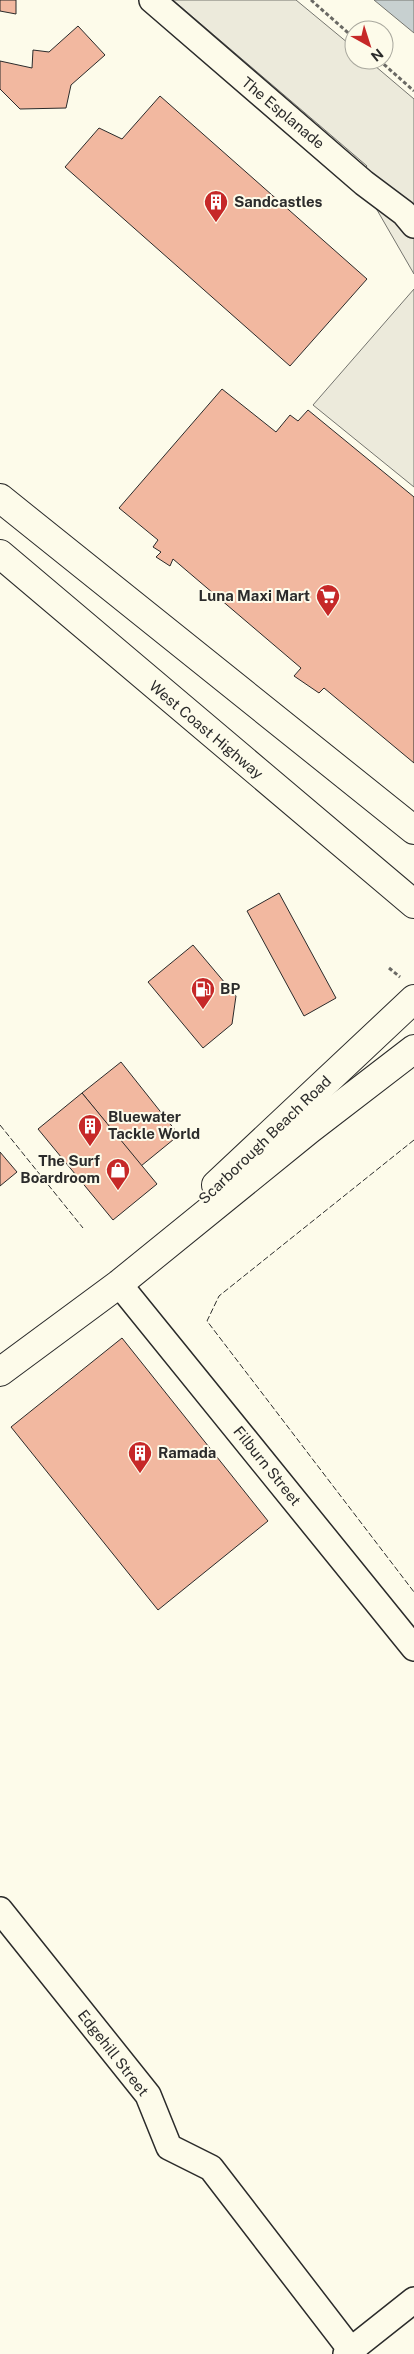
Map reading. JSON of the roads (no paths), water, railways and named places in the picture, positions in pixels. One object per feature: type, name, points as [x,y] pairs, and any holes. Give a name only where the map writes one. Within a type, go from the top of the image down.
[{"type":"main road","points":[[0,498],[414,830]]},
{"type":"main road","name":"West Coast Highway","points":[[0,554],[414,904]]},
{"type":"main road","name":"Scarborough Beach Road","points":[[119,1284],[235,1166],[414,999]]},
{"type":"main road","name":"Scarborough Beach Road","points":[[0,1372],[119,1284],[414,1049]]},
{"type":"street","name":"The Esplanade","points":[[152,0],[364,183],[404,214],[414,225]]},
{"type":"street","name":"Filburn Street","points":[[119,1284],[414,1648]]},
{"type":"street","name":"Edgehill Street","points":[[0,1910],[148,2095],[169,2147],[211,2168],[350,2353]]},
{"type":"street","points":[[350,2353],[414,2300]]},
{"type":"place","name":"Sandcastles","points":[[216,223]]},
{"type":"place","name":"Luna Maxi Mart","points":[[328,617]]},
{"type":"place","name":"BP","points":[[203,1010]]},
{"type":"place","name":"Bluewater Tackle World","points":[[90,1147]]},
{"type":"place","name":"The Surf Boardroom","points":[[118,1191]]},
{"type":"place","name":"Ramada","points":[[140,1474]]}]
